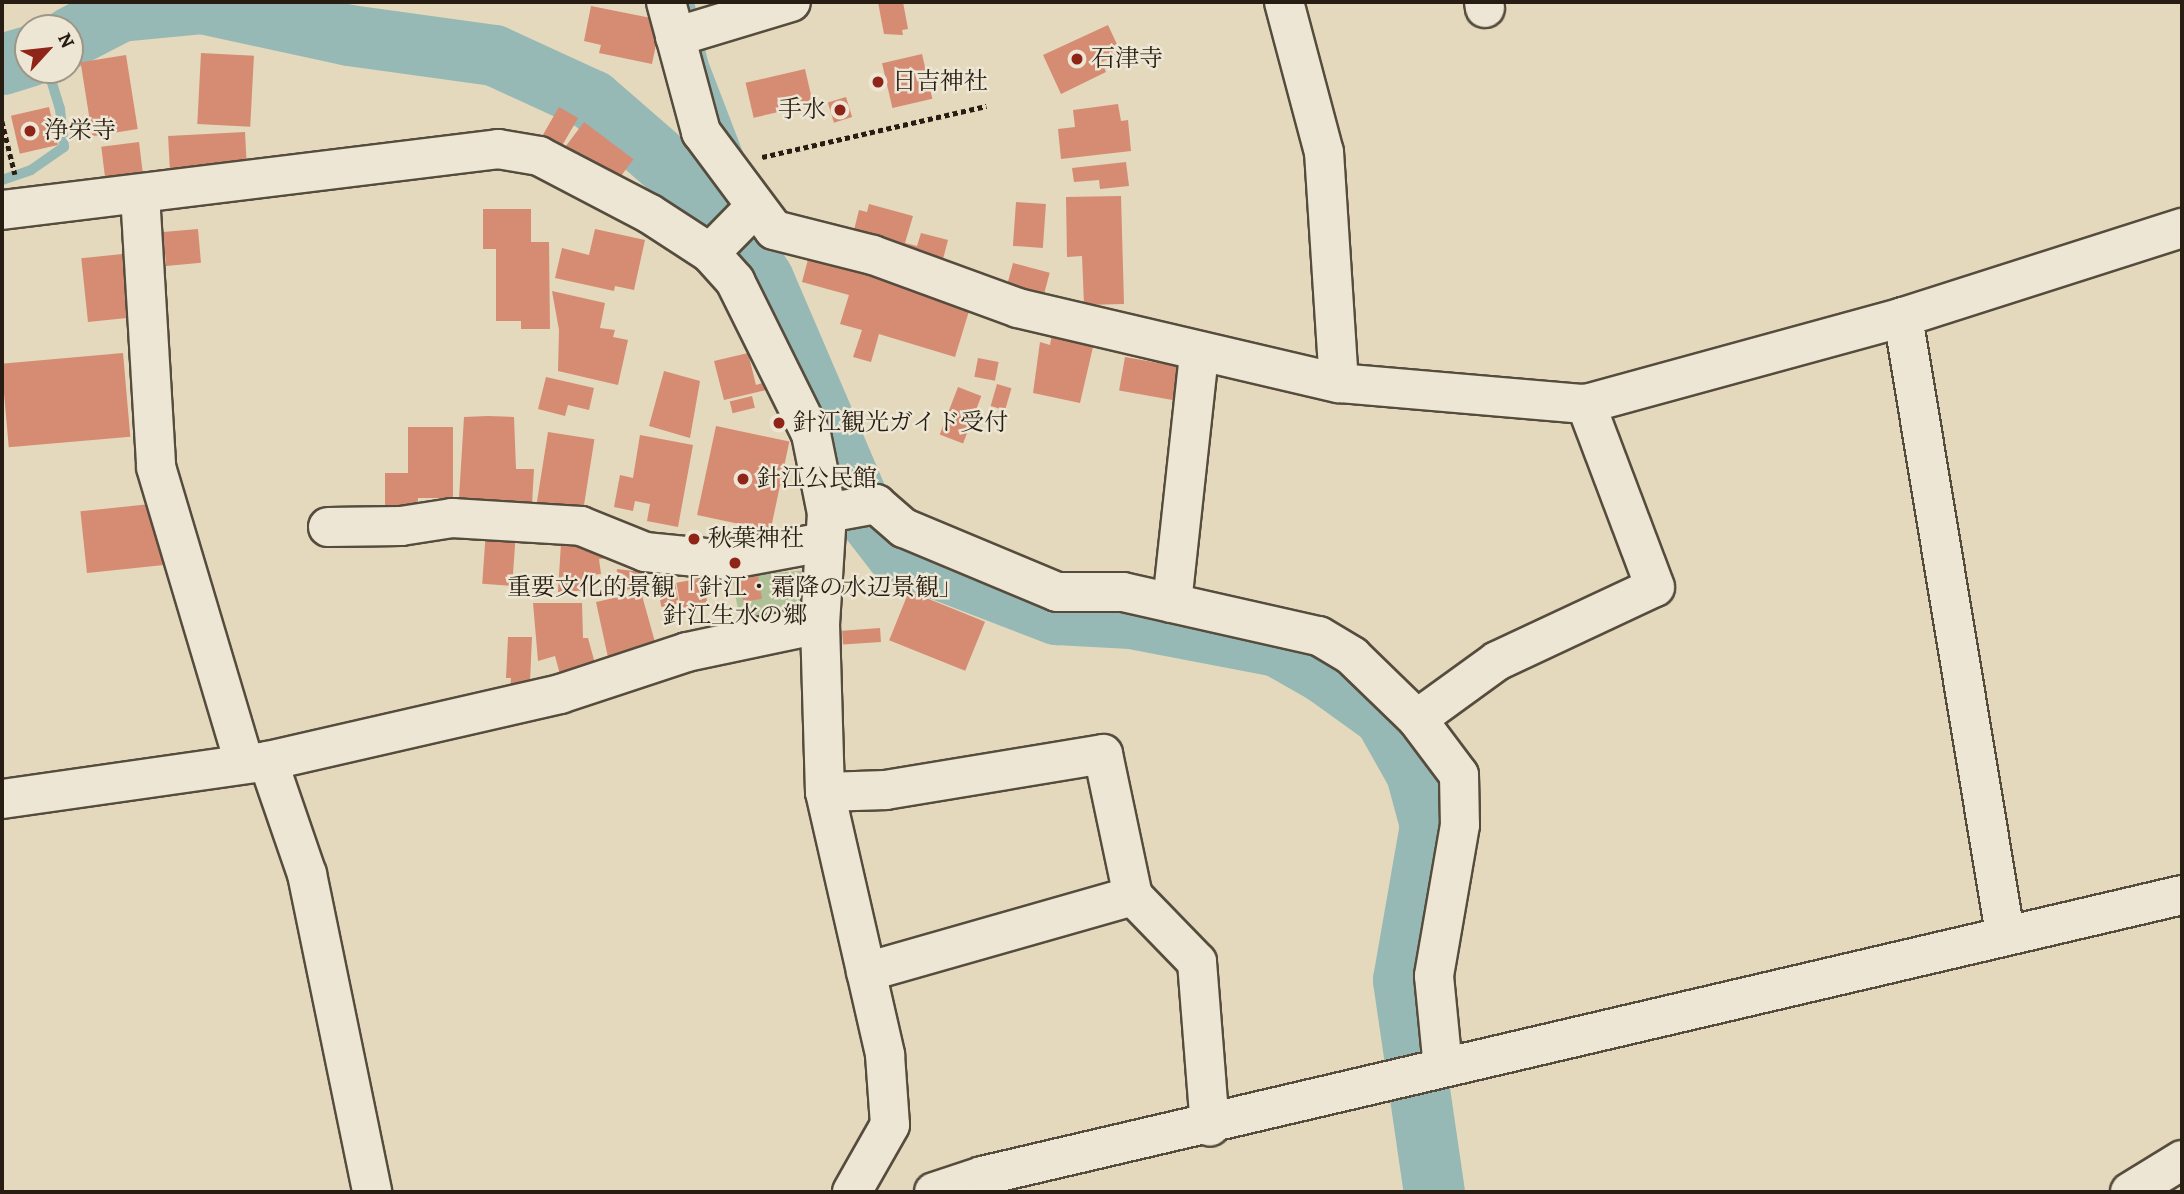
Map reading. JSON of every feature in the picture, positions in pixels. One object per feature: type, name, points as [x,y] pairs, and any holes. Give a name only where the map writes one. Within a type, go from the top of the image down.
[{"type":"street","points":[[791,2],[683,25],[701,132],[751,212],[774,230],[873,255],[1018,308],[1199,353],[1339,383],[1586,404],[1903,317],[2182,228]]},
{"type":"street","points":[[1284,2],[1324,152],[1339,383]]},
{"type":"street","points":[[2,210],[498,149],[539,156],[713,250],[735,281],[806,422],[821,469],[842,517],[820,624],[825,792],[886,1055],[890,1125],[852,1192]]},
{"type":"street","points":[[140,194],[156,467],[256,762],[307,874],[372,1192]]},
{"type":"street","points":[[713,250],[751,212]]},
{"type":"street","points":[[1903,317],[2005,934]]},
{"type":"street","points":[[1172,603],[1199,353]]},
{"type":"street","points":[[1417,719],[1497,661],[1655,587],[1586,404]]},
{"type":"street","points":[[328,527],[401,526],[452,518],[581,526],[645,552],[726,560],[876,504],[904,528],[953,551],[1057,592],[1123,592],[1319,636],[1352,656],[1417,719],[1459,775],[1460,825],[1434,976],[1426,1072]]},
{"type":"street","points":[[2,799],[256,762],[547,697],[688,652],[820,624]]},
{"type":"street","points":[[825,792],[886,790],[1103,754],[1133,896],[1198,962],[1210,1126]]},
{"type":"street","points":[[934,1192],[982,1176],[1210,1126],[2005,934],[2182,895]]},
{"type":"street","points":[[866,972],[1133,896]]},
{"type":"street","points":[[2130,1192],[2182,1160]]},
{"type":"path","points":[[751,163],[986,106]]},
{"type":"path","points":[[2,121],[13,167]]},
{"type":"green space","points":[[806,570],[813,605],[742,631],[732,577]]},
{"type":"building","points":[[878,2],[903,2],[908,29],[902,30],[903,35],[884,34]]},
{"type":"building","points":[[591,6],[661,20],[652,64],[599,53],[601,45],[584,41]]},
{"type":"building","name":"石津寺","points":[[1108,25],[1121,53],[1102,62],[1106,72],[1061,94],[1043,55]]},
{"type":"building","points":[[201,53],[254,56],[250,127],[197,124]]},
{"type":"building","points":[[922,54],[932,99],[892,108],[882,63]]},
{"type":"building","points":[[126,55],[138,129],[92,136],[84,84],[84,62]]},
{"type":"building","points":[[805,69],[813,104],[754,118],[746,83]]},
{"type":"building","name":"手水","points":[[846,97],[852,117],[834,123],[828,103]]},
{"type":"building","points":[[1118,104],[1121,121],[1128,120],[1131,151],[1061,159],[1058,129],[1075,127],[1073,110]]},
{"type":"building","points":[[49,107],[58,145],[20,154],[11,116]]},
{"type":"building","points":[[559,107],[578,118],[561,148],[542,137]]},
{"type":"building","points":[[584,122],[634,159],[612,187],[563,150]]},
{"type":"building","points":[[245,132],[247,173],[170,177],[168,136]]},
{"type":"building","points":[[139,142],[143,174],[105,178],[101,147]]},
{"type":"building","points":[[1126,162],[1129,186],[1100,189],[1099,180],[1074,182],[1072,168]]},
{"type":"building","points":[[1121,196],[1124,304],[1084,305],[1082,256],[1067,257],[1066,197]]},
{"type":"building","points":[[1016,202],[1046,204],[1043,248],[1013,246]]},
{"type":"building","points":[[869,204],[913,216],[905,243],[917,246],[921,233],[948,240],[942,263],[852,238],[859,210],[867,212]]},
{"type":"building","points":[[483,209],[531,209],[531,242],[549,242],[550,329],[521,329],[521,321],[496,321],[496,249],[483,249]]},
{"type":"building","points":[[198,229],[201,263],[166,266],[163,232]]},
{"type":"building","points":[[595,229],[645,240],[634,290],[615,286],[614,291],[555,278],[562,248],[589,255]]},
{"type":"building","points":[[810,252],[957,302],[955,307],[969,311],[955,357],[879,334],[871,362],[853,357],[862,330],[840,324],[849,295],[802,282]]},
{"type":"building","points":[[132,253],[139,317],[88,322],[81,258]]},
{"type":"building","points":[[1013,263],[1050,273],[1042,300],[1006,290]]},
{"type":"building","points":[[552,291],[605,303],[600,328],[615,330],[613,337],[628,340],[618,385],[558,371],[559,330]]},
{"type":"building","points":[[1052,334],[1093,347],[1080,403],[1033,393],[1040,342],[1050,345]]},
{"type":"building","points":[[123,353],[130,437],[9,447],[2,364]]},
{"type":"building","points":[[748,353],[756,385],[769,381],[770,389],[724,400],[714,361]]},
{"type":"building","points":[[1125,357],[1184,367],[1178,401],[1119,390]]},
{"type":"building","points":[[978,358],[999,362],[995,381],[974,377]]},
{"type":"building","points":[[664,371],[700,381],[690,438],[649,426]]},
{"type":"building","points":[[546,377],[594,388],[589,410],[568,405],[565,416],[538,409]]},
{"type":"building","points":[[997,384],[1011,388],[1005,410],[991,406]]},
{"type":"building","points":[[958,387],[981,396],[963,444],[940,435]]},
{"type":"building","points":[[752,396],[755,408],[733,413],[730,402]]},
{"type":"building","name":"針江観光ガイド受付","points":[[773,416],[786,417],[785,430],[772,429]]},
{"type":"building","points":[[464,417],[514,417],[516,469],[534,469],[532,505],[459,498]]},
{"type":"building","name":"針江公民館","points":[[716,426],[789,442],[770,531],[697,515]]},
{"type":"building","points":[[408,427],[453,427],[453,498],[418,498],[417,512],[385,512],[385,473],[408,473]]},
{"type":"building","points":[[548,432],[594,439],[583,509],[537,502]]},
{"type":"building","points":[[640,435],[693,445],[678,527],[647,521],[650,504],[635,501],[633,511],[614,507],[620,475],[633,478]]},
{"type":"building","points":[[160,503],[166,565],[87,573],[80,511]]},
{"type":"building","points":[[486,530],[516,532],[512,586],[482,584]]},
{"type":"building","points":[[592,541],[604,551],[606,558],[599,559],[601,574],[593,575],[592,590],[558,592],[561,543]]},
{"type":"building","points":[[617,569],[642,572],[641,588],[615,591]]},
{"type":"building","points":[[758,576],[762,599],[743,602],[739,579]]},
{"type":"building","points":[[703,578],[708,605],[681,609],[676,583]]},
{"type":"building","points":[[675,583],[679,604],[661,607],[657,586]]},
{"type":"building","points":[[909,591],[985,622],[965,671],[889,640]]},
{"type":"building","points":[[641,592],[655,642],[639,646],[642,655],[609,662],[596,602]]},
{"type":"building","points":[[533,603],[582,603],[583,638],[588,638],[597,671],[561,678],[555,656],[538,661]]},
{"type":"building","points":[[880,628],[881,642],[843,645],[842,631]]},
{"type":"building","points":[[508,637],[532,637],[530,682],[521,681],[520,693],[510,693],[511,678],[506,678]]},
{"type":"waterway","points":[[84,30],[120,11],[201,3],[349,35],[494,55],[592,100],[684,180],[739,242],[763,279],[861,508],[895,552],[1056,614],[1131,618],[1277,646],[1323,672],[1384,716],[1416,773],[1430,825],[1403,980],[1434,1192]]},
{"type":"waterway","points":[[690,6],[703,62],[738,153]]},
{"type":"waterway","points":[[2,64],[14,60]]},
{"type":"waterway","points":[[2,180],[31,170],[64,147],[60,109],[52,84]]},
{"type":"place","name":"石津寺","points":[[1077,59]]},
{"type":"place","name":"日吉神社","points":[[878,82]]},
{"type":"place","name":"手水","points":[[840,110]]},
{"type":"place","name":"浄栄寺","points":[[30,131]]},
{"type":"place","name":"針江観光ガイド受付","points":[[779,423]]},
{"type":"place","name":"針江公民館","points":[[743,479]]},
{"type":"place","name":"秋葉神社","points":[[694,539]]},
{"type":"place","name":"重要文化的景観「針江・霜降の水辺景観」 針江生水の郷","points":[[735,563]]}]
